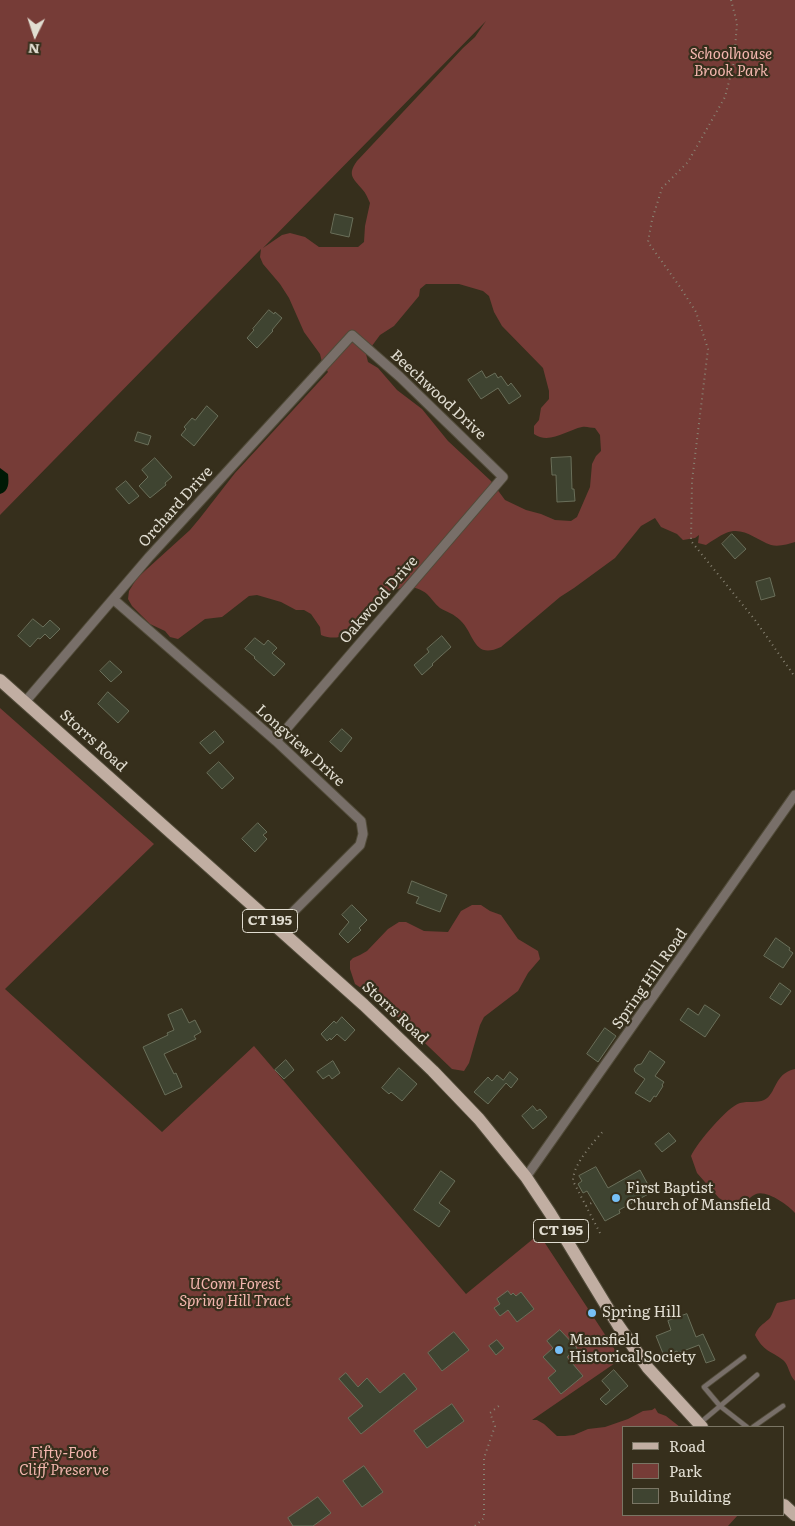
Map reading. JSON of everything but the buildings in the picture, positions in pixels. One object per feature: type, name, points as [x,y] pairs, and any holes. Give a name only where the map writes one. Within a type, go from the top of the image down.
[{"type":"main road","name":"Storrs Road","points":[[0,680],[364,1005],[433,1071],[478,1119],[526,1177],[556,1222],[618,1325],[648,1368],[700,1426]]},
{"type":"main road","points":[[785,1506],[795,1515]]},
{"type":"street","name":"Beechwood Drive","points":[[352,335],[400,377],[503,476]]},
{"type":"street","name":"Orchard Drive","points":[[26,702],[149,557],[352,335]]},
{"type":"street","name":"Oakwood Drive","points":[[276,741],[503,476]]},
{"type":"street","name":"Longview Drive","points":[[112,599],[276,741],[361,821],[363,834],[360,845],[277,928]]},
{"type":"street","name":"Spring Hill Road","points":[[526,1177],[795,795]]},
{"type":"lane","points":[[744,1357],[704,1387],[720,1406],[746,1426]]},
{"type":"lane","points":[[700,1426],[720,1406],[757,1375]]},
{"type":"lane","points":[[754,1426],[783,1406]]},
{"type":"path","points":[[731,0],[737,23],[734,62],[725,97],[688,162],[662,188],[652,220],[648,242],[696,312],[708,350],[692,481],[691,541],[755,620],[795,677]]},
{"type":"path","points":[[600,1233],[573,1182],[573,1175],[591,1146],[604,1130]]},
{"type":"path","points":[[586,1206],[593,1202]]},
{"type":"path","points":[[475,1526],[484,1518],[484,1458],[495,1426],[490,1413],[500,1405]]},
{"type":"green space","name":"Schoolhouse Brook Park","points":[[0,0],[795,0],[795,542],[774,546],[744,532],[732,531],[706,545],[698,543],[699,535],[695,538],[683,540],[677,534],[661,527],[655,518],[641,526],[615,558],[560,597],[501,647],[492,650],[480,648],[460,620],[440,608],[427,594],[421,590],[408,587],[395,590],[377,600],[362,614],[358,627],[341,637],[331,638],[321,635],[320,627],[311,614],[304,610],[296,610],[281,602],[257,595],[249,596],[222,617],[205,619],[178,639],[170,637],[165,631],[150,624],[132,606],[128,599],[129,591],[137,578],[190,530],[235,473],[328,372],[320,354],[304,332],[289,298],[263,264],[260,257],[261,249],[0,515]],"holes":[[[486,21],[475,37],[354,166],[352,176],[365,192],[370,203],[364,242],[358,247],[319,247],[305,237],[290,233],[282,235],[263,248]],[[426,284],[459,284],[483,291],[489,296],[494,312],[502,326],[543,368],[549,391],[549,399],[541,408],[539,420],[534,426],[534,434],[546,438],[585,427],[595,428],[600,435],[601,451],[592,464],[590,487],[577,517],[571,521],[555,520],[505,500],[491,481],[448,441],[422,409],[397,390],[378,368],[368,362],[366,354],[380,335],[394,326],[419,296],[420,289]]]},
{"type":"green space","name":"UConn Forest Spring Hill Tract","points":[[0,708],[154,844],[5,989],[162,1132],[254,1046],[466,1294],[539,1234],[621,1359],[532,1420],[537,1420],[544,1424],[557,1436],[565,1436],[574,1435],[588,1429],[605,1427],[655,1408],[658,1413],[666,1416],[679,1426],[622,1426],[622,1516],[737,1516],[728,1526],[0,1526]]},
{"type":"green space","points":[[472,905],[481,905],[501,915],[518,939],[538,951],[540,959],[528,973],[518,991],[484,1017],[469,1063],[464,1071],[452,1069],[381,1001],[355,984],[350,969],[350,961],[367,951],[388,929],[399,922],[406,922],[424,931],[448,932],[461,911]]},
{"type":"green space","points":[[795,1069],[795,1213],[777,1199],[761,1193],[754,1195],[743,1204],[727,1203],[719,1198],[697,1173],[691,1156],[694,1150],[728,1111],[740,1103],[764,1100],[783,1075]]},
{"type":"green space","points":[[795,1299],[795,1381],[785,1362],[764,1348],[755,1335],[759,1328],[770,1318],[777,1303]]},
{"type":"shaded area","points":[[0,468],[8,474],[8,486],[0,494]]},
{"type":"place","name":"First Baptist Church of Mansfield","points":[[616,1198]]},
{"type":"place","name":"Spring Hill","points":[[592,1313]]},
{"type":"place","name":"Mansfield Historical Society","points":[[559,1350]]},
{"type":"park label","name":"Fifty-Foot Cliff Preserve","points":[[64,1462]]}]
